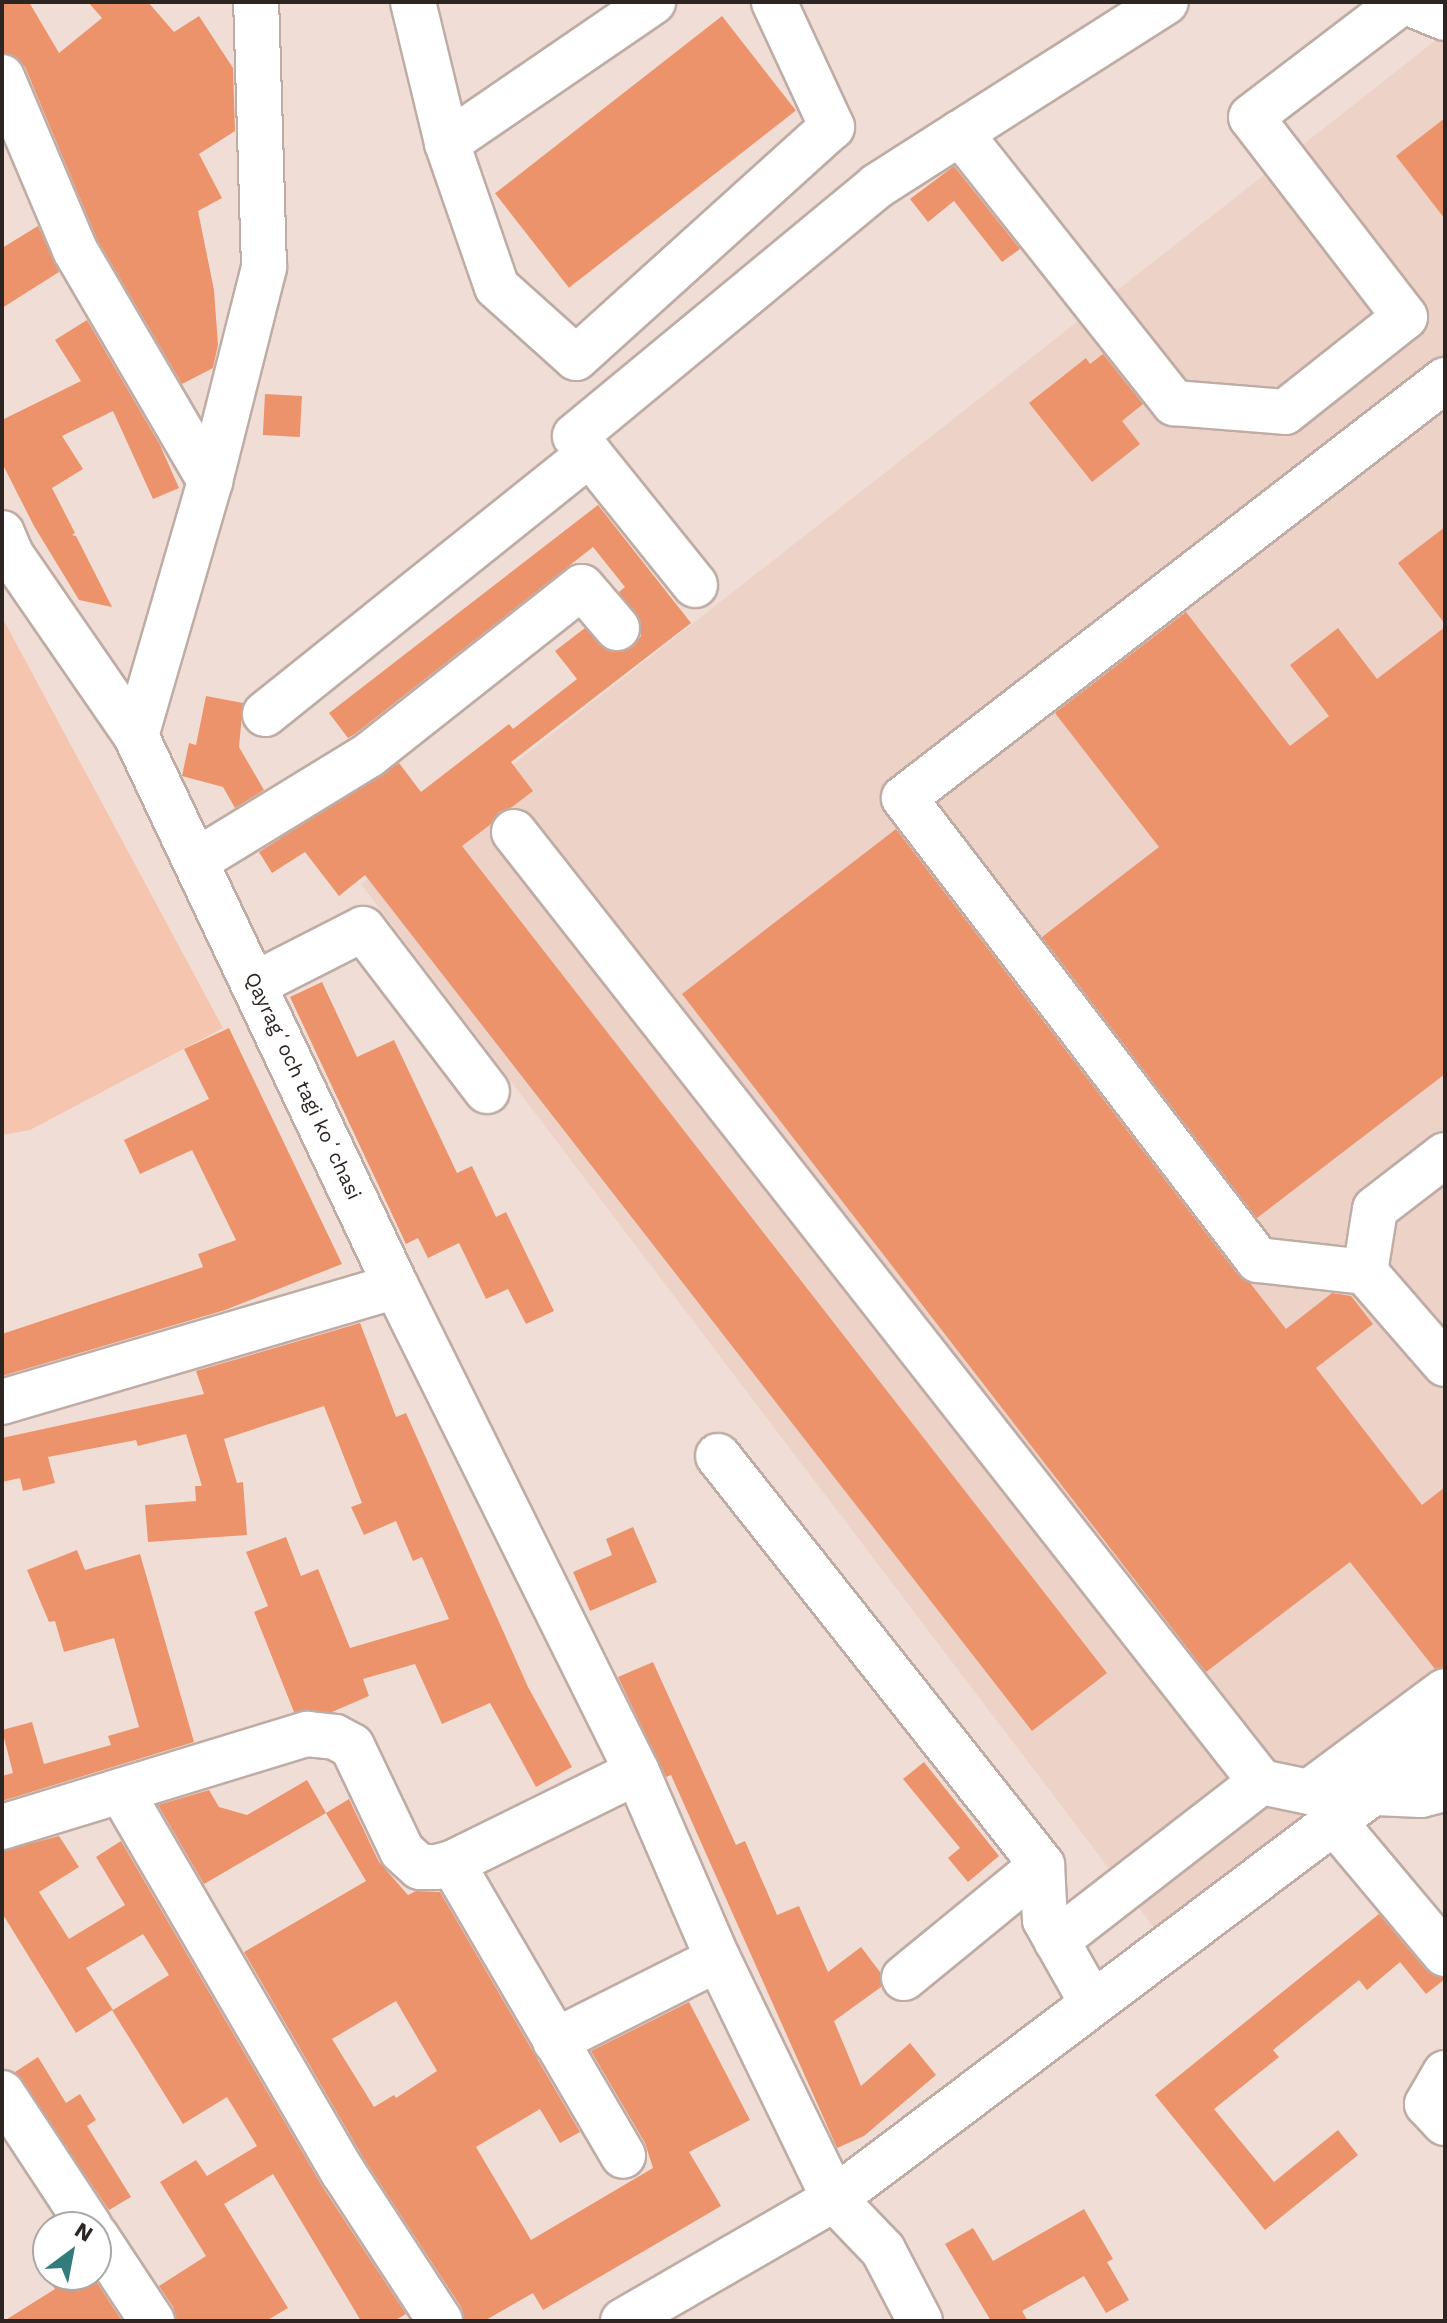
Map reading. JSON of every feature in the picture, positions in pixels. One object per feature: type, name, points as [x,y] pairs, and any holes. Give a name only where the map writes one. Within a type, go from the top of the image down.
[{"type":"street","points":[[136,736],[210,481],[264,267],[256,2]]},
{"type":"street","points":[[413,2],[447,143],[497,287],[576,358],[832,127],[774,2]]},
{"type":"street","points":[[447,143],[653,2]]},
{"type":"street","points":[[695,585],[575,436],[877,186],[1166,2]]},
{"type":"street","points":[[960,133],[1174,403],[1285,412],[1405,317],[1251,117],[1404,2],[1445,18]]},
{"type":"street","points":[[2,77],[75,250],[210,481]]},
{"type":"street","points":[[1445,380],[904,798],[1258,1260],[1365,1272],[1445,1364]]},
{"type":"street","points":[[265,714],[590,454]]},
{"type":"street","name":"Qayragʻoch tagi koʻchasi","points":[[5,549],[136,736],[396,1286],[637,1772],[718,1959],[834,2199],[883,2250],[920,2321]]},
{"type":"street","points":[[196,861],[369,755],[582,587],[617,628]]},
{"type":"street","points":[[514,832],[1261,1782],[1309,1792],[1445,1691]]},
{"type":"street","points":[[255,984],[363,929],[487,1091]]},
{"type":"street","points":[[1365,1272],[1375,1209],[1445,1155]]},
{"type":"street","points":[[2,1402],[396,1286]]},
{"type":"street","points":[[718,1456],[1042,1865],[1045,1920],[1092,2003]]},
{"type":"street","points":[[2,1827],[307,1734],[335,1737],[352,1746],[402,1851],[420,1867],[452,1863],[637,1772]]},
{"type":"street","points":[[623,2321],[834,2199],[1445,1738]]},
{"type":"street","points":[[1056,1941],[1261,1782]]},
{"type":"street","points":[[121,1791],[343,2172],[440,2321]]},
{"type":"street","points":[[1376,1793],[1437,1798]]},
{"type":"street","points":[[1335,1823],[1445,1954]]},
{"type":"street","points":[[452,1863],[623,2156]]},
{"type":"street","points":[[904,1978],[1042,1865]]},
{"type":"street","points":[[555,2041],[718,1959]]},
{"type":"street","points":[[1445,2073],[1427,2104],[1445,2123]]},
{"type":"street","points":[[2,2093],[79,2211]]},
{"type":"street","points":[[112,2260],[152,2321]]},
{"type":"shaded area","points":[[1445,33],[1445,1721],[1155,1929],[361,884]]},
{"type":"shaded area","points":[[2,617],[223,1028],[30,1130],[2,1135]]},
{"type":"building","points":[[2,2],[29,2],[59,53],[102,18],[88,2],[148,2],[174,32],[199,16],[233,68],[235,131],[199,154],[222,198],[198,211],[214,290],[218,345],[213,368],[182,384],[97,239],[25,67],[16,57],[2,53]]},
{"type":"building","points":[[722,16],[796,111],[569,288],[495,193]]},
{"type":"building","points":[[1445,118],[1445,219],[1396,156]]},
{"type":"building","points":[[954,166],[1020,249],[1002,262],[954,201],[928,222],[910,199]]},
{"type":"building","points":[[38,226],[59,272],[2,308],[2,248]]},
{"type":"building","points":[[87,320],[160,445],[179,488],[153,499],[113,411],[62,436],[83,469],[52,488],[75,533],[72,535],[76,536],[112,607],[79,600],[34,526],[2,463],[2,420],[81,381],[55,340]]},
{"type":"building","points":[[1103,354],[1143,404],[1122,421],[1140,444],[1092,482],[1029,403],[1086,358],[1090,364]]},
{"type":"building","points":[[265,394],[302,396],[300,437],[263,435]]},
{"type":"building","points":[[598,505],[691,623],[511,762],[533,791],[512,807],[499,812],[491,824],[462,846],[1107,1673],[1032,1731],[365,875],[339,896],[305,852],[272,873],[259,852],[399,763],[421,792],[509,724],[513,729],[577,679],[555,651],[585,628],[608,651],[622,652],[634,646],[641,636],[641,623],[619,592],[625,587],[593,547],[355,734],[348,738],[329,713]]},
{"type":"building","points":[[1445,527],[1445,624],[1398,563]]},
{"type":"building","points":[[1186,612],[1290,746],[1329,716],[1290,665],[1338,628],[1377,679],[1445,627],[1445,1074],[1257,1218],[1042,937],[1159,847],[1055,713]]},
{"type":"building","points":[[206,696],[243,703],[239,747],[264,790],[235,808],[223,787],[182,776],[189,743],[196,745]]},
{"type":"building","points":[[896,829],[1238,1275],[1250,1283],[1286,1329],[1332,1293],[1351,1296],[1373,1324],[1316,1368],[1422,1505],[1445,1487],[1445,1666],[1435,1669],[1350,1562],[1206,1672],[682,994]]},
{"type":"building","points":[[322,982],[357,1057],[394,1040],[457,1173],[472,1166],[496,1217],[506,1212],[554,1311],[526,1324],[508,1289],[486,1299],[459,1243],[428,1258],[418,1238],[406,1244],[290,997]]},
{"type":"building","points":[[229,1028],[342,1264],[225,1310],[2,1376],[2,1334],[203,1267],[198,1254],[236,1240],[192,1150],[140,1174],[124,1140],[209,1099],[184,1049]]},
{"type":"building","points":[[360,1323],[396,1417],[406,1413],[528,1687],[572,1767],[536,1787],[490,1703],[442,1724],[415,1664],[363,1679],[369,1696],[332,1712],[294,1712],[254,1612],[268,1606],[246,1552],[286,1537],[301,1576],[318,1569],[350,1648],[449,1619],[422,1557],[413,1561],[396,1521],[364,1535],[351,1507],[362,1503],[324,1406],[224,1439],[237,1483],[243,1482],[247,1535],[148,1542],[145,1505],[196,1501],[195,1486],[202,1486],[186,1434],[138,1446],[136,1440],[48,1457],[55,1483],[23,1491],[20,1478],[2,1482],[2,1438],[204,1394],[196,1371]]},
{"type":"building","points":[[633,1527],[657,1582],[590,1611],[573,1572],[612,1555],[606,1539]]},
{"type":"building","points":[[77,1550],[85,1570],[140,1554],[194,1742],[2,1801],[2,1776],[13,1773],[2,1730],[32,1722],[44,1764],[111,1745],[108,1736],[139,1727],[114,1638],[64,1652],[55,1621],[49,1622],[27,1570]]},
{"type":"building","points":[[653,1662],[736,1845],[745,1841],[777,1915],[799,1906],[828,1972],[861,1947],[880,1972],[881,1987],[834,2021],[861,2086],[910,2043],[936,2075],[864,2136],[837,2148],[671,1775],[666,1777],[618,1677]]},
{"type":"building","points":[[924,1762],[999,1856],[968,1882],[948,1858],[960,1848],[903,1779]]},
{"type":"building","points":[[307,1780],[326,1813],[204,1884],[158,1805],[209,1790],[219,1807],[247,1815]]},
{"type":"building","points":[[349,1799],[379,1862],[408,1895],[416,1891],[440,1892],[580,2132],[560,2143],[540,2109],[476,2147],[531,2240],[653,2168],[645,2143],[591,2051],[689,2002],[750,2120],[689,2152],[721,2206],[543,2310],[533,2293],[484,2321],[465,2321],[461,2307],[364,2159],[244,1952],[366,1881],[326,1813]],"holes":[[[396,2001],[437,2071],[396,2098],[394,2095],[374,2107],[332,2039]]]},
{"type":"building","points":[[59,1836],[79,1867],[39,1892],[69,1939],[125,1905],[96,1857],[121,1841],[322,2186],[406,2314],[394,2321],[361,2321],[273,2174],[224,2204],[288,2308],[266,2321],[177,2321],[173,2307],[159,2286],[206,2256],[160,2182],[196,2160],[207,2176],[257,2146],[227,2097],[183,2124],[112,2010],[76,2033],[2,1913],[2,1851]],"holes":[[[143,1934],[169,1975],[113,2010],[86,1968]]]},
{"type":"building","points":[[1379,1914],[1426,1970],[1445,1979],[1426,1994],[1400,1962],[1367,1990],[1359,1980],[1273,2050],[1279,2057],[1214,2109],[1274,2182],[1338,2130],[1358,2155],[1265,2230],[1155,2095]]},
{"type":"building","points":[[38,2057],[66,2103],[80,2094],[96,2120],[87,2126],[131,2197],[109,2210],[15,2072]]},
{"type":"building","points":[[1084,2209],[1113,2259],[1107,2262],[1129,2300],[1106,2313],[1084,2276],[1022,2311],[1028,2321],[991,2321],[945,2244],[973,2228],[993,2261]]},
{"type":"building","points":[[52,2291],[102,2291],[122,2321],[4,2321]]}]
